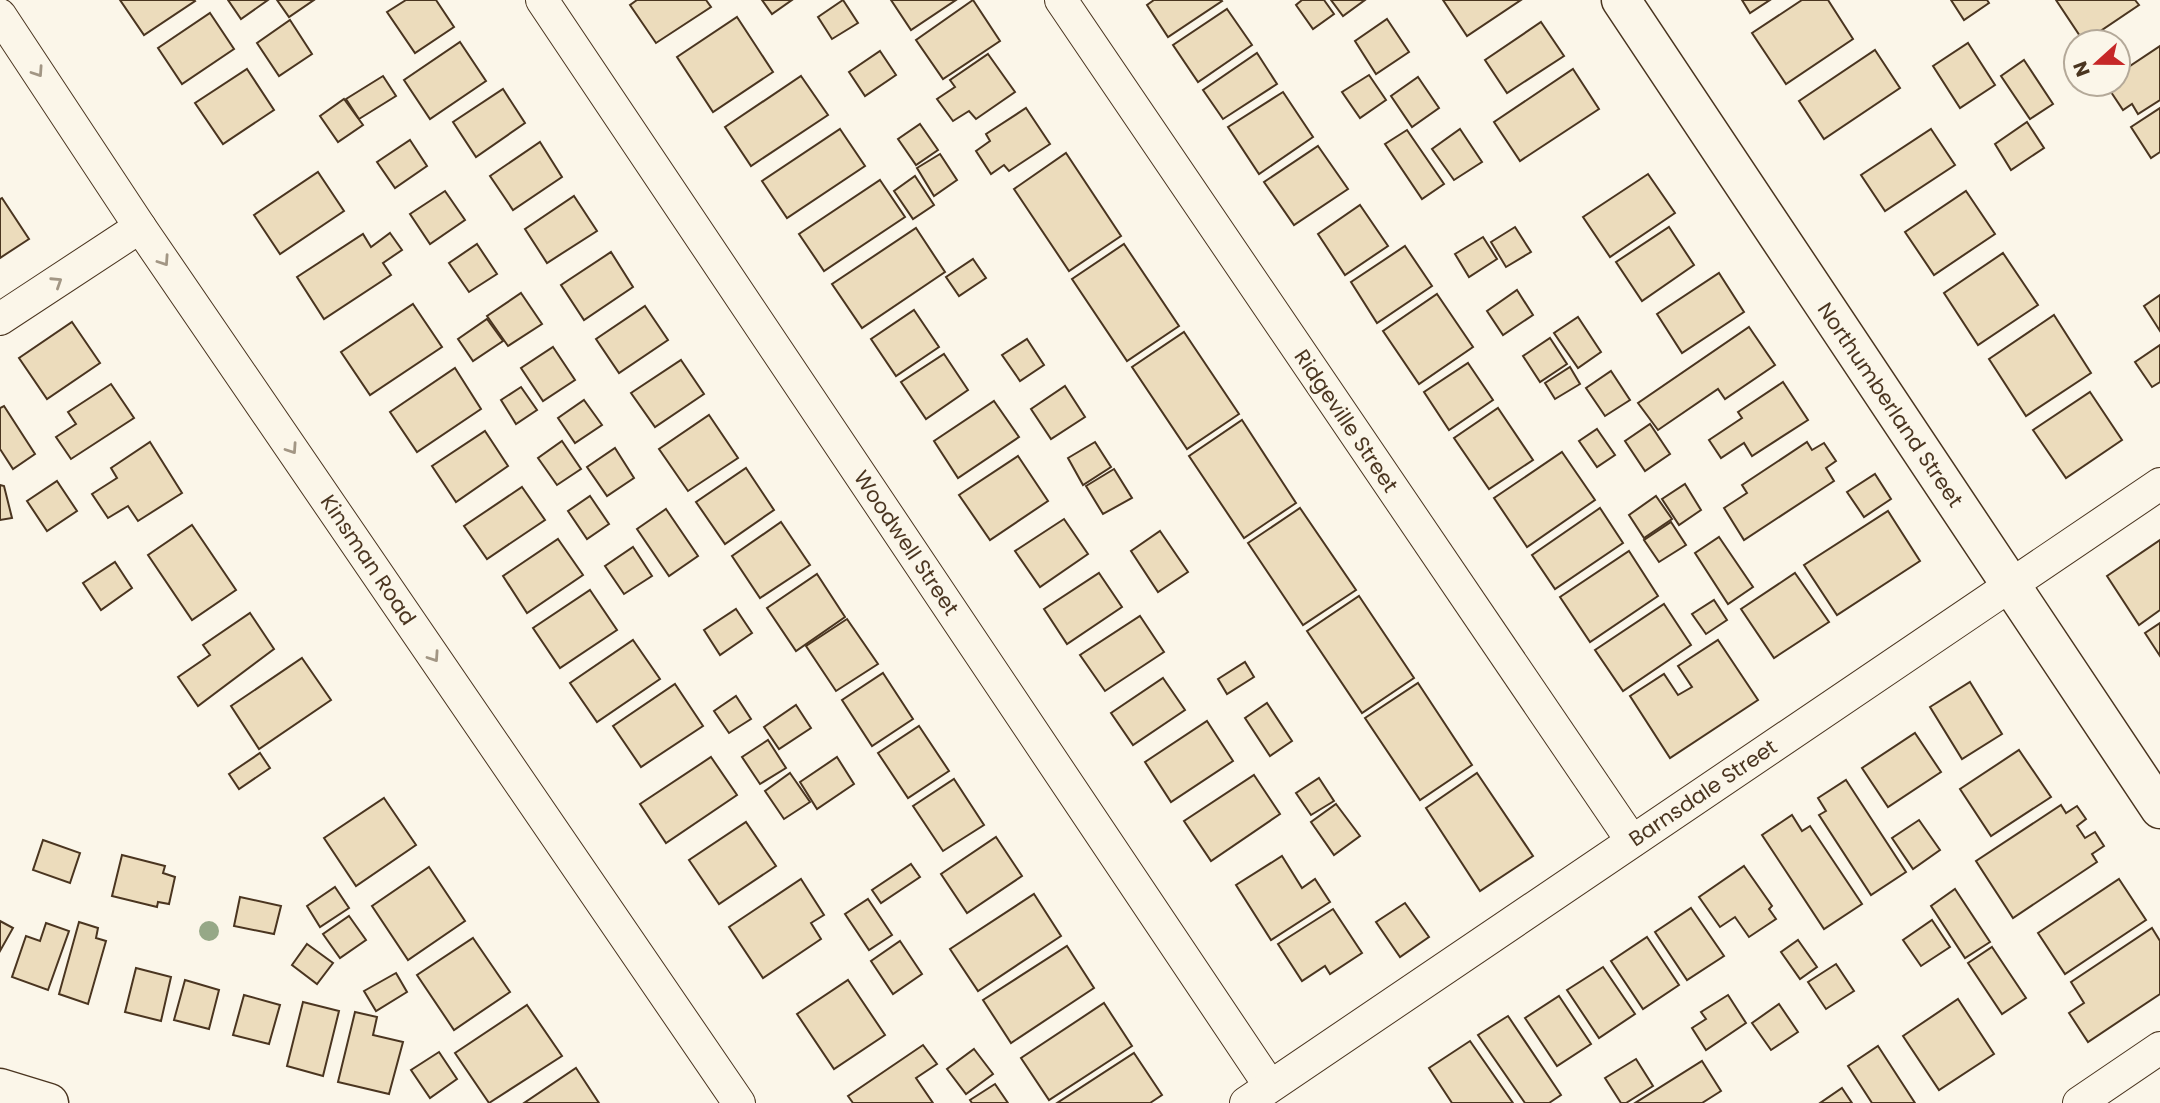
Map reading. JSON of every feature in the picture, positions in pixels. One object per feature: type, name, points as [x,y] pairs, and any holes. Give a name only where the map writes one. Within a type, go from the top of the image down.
[{"type":"street","name":"Woodwell Street","points":[[542,0],[1258,1095]]},
{"type":"street","name":"Ridgeville Street","points":[[1061,0],[1632,841]]},
{"type":"street","name":"Northumberland Street","points":[[1620,0],[2160,809]]},
{"type":"street","name":"Kinsman Road","points":[[0,15],[140,227],[739,1103]]},
{"type":"street","points":[[0,319],[140,227]]},
{"type":"street","name":"Barnsdale Street","points":[[1258,1095],[2160,484]]},
{"type":"street","points":[[2079,1103],[2160,1048]]},
{"type":"street","points":[[0,1088],[49,1103]]},
{"type":"building","points":[[120,0],[194,0],[195,1],[144,35]]},
{"type":"building","points":[[228,0],[268,0],[241,19]]},
{"type":"building","points":[[277,0],[314,0],[289,17]]},
{"type":"building","points":[[406,0],[436,0],[454,27],[415,53],[387,12]]},
{"type":"building","points":[[637,0],[706,0],[711,7],[656,43],[630,5]]},
{"type":"building","points":[[762,0],[792,0],[772,14]]},
{"type":"building","points":[[843,0],[858,23],[832,39],[818,17]]},
{"type":"building","points":[[891,0],[956,0],[911,30]]},
{"type":"building","points":[[973,0],[1000,41],[943,79],[916,40]]},
{"type":"building","points":[[1154,0],[1222,1],[1168,37],[1147,5]]},
{"type":"building","points":[[1302,0],[1324,0],[1334,14],[1313,29],[1296,5]]},
{"type":"building","points":[[1331,0],[1365,0],[1343,16]]},
{"type":"building","points":[[1443,0],[1521,0],[1467,36]]},
{"type":"building","points":[[1742,0],[1770,0],[1750,13]]},
{"type":"building","points":[[1802,0],[1828,0],[1853,39],[1786,84],[1752,33]]},
{"type":"building","points":[[1951,0],[1987,0],[1989,3],[1964,20]]},
{"type":"building","points":[[2056,0],[2135,0],[2139,5],[2105,28],[2075,28]]},
{"type":"building","points":[[1227,9],[1252,45],[1198,82],[1173,45]]},
{"type":"building","points":[[210,13],[234,49],[182,84],[158,48]]},
{"type":"building","points":[[737,17],[773,72],[713,112],[677,57]]},
{"type":"building","points":[[1387,19],[1409,52],[1376,74],[1355,41]]},
{"type":"building","points":[[290,20],[312,54],[279,76],[257,43]]},
{"type":"building","points":[[1541,22],[1564,56],[1507,93],[1485,60]]},
{"type":"building","points":[[460,42],[486,81],[430,119],[404,80]]},
{"type":"building","points":[[1968,43],[1995,85],[1960,108],[1933,66]]},
{"type":"building","points":[[2160,46],[2160,100],[2138,114],[2132,104],[2123,110],[2115,98],[2132,98],[2132,65]]},
{"type":"building","points":[[1875,50],[1900,88],[1824,139],[1799,101]]},
{"type":"building","points":[[880,51],[896,75],[865,96],[849,72]]},
{"type":"building","points":[[1257,53],[1277,84],[1223,119],[1203,90]]},
{"type":"building","points":[[988,54],[1015,92],[976,119],[969,111],[953,121],[937,99],[955,87],[950,80]]},
{"type":"building","points":[[2024,60],[2053,104],[2030,119],[2001,76]]},
{"type":"building","points":[[247,69],[274,110],[223,144],[195,103]]},
{"type":"building","points":[[1573,69],[1599,109],[1520,161],[1494,122]]},
{"type":"building","points":[[1369,75],[1386,100],[1360,118],[1342,92]]},
{"type":"building","points":[[383,76],[396,96],[359,119],[346,99]]},
{"type":"building","points":[[801,76],[828,115],[751,166],[725,127]]},
{"type":"building","points":[[1418,77],[1439,108],[1412,127],[1391,96]]},
{"type":"building","points":[[503,89],[525,123],[476,157],[453,122]]},
{"type":"building","points":[[1283,92],[1313,137],[1259,174],[1228,127]]},
{"type":"building","points":[[344,99],[363,125],[338,142],[320,116]]},
{"type":"building","points":[[1026,108],[1050,144],[1009,171],[1004,165],[991,174],[976,151],[990,141],[986,134]]},
{"type":"building","points":[[2160,108],[2160,152],[2151,158],[2131,127]]},
{"type":"building","points":[[2027,122],[2044,148],[2011,170],[1995,144]]},
{"type":"building","points":[[920,124],[938,150],[916,165],[898,139]]},
{"type":"building","points":[[840,129],[865,166],[787,218],[762,181]]},
{"type":"building","points":[[1460,129],[1482,162],[1454,180],[1432,149]]},
{"type":"building","points":[[1931,129],[1955,165],[1885,211],[1861,175]]},
{"type":"building","points":[[1407,130],[1444,184],[1422,199],[1385,144]]},
{"type":"building","points":[[410,140],[427,166],[395,188],[377,162]]},
{"type":"building","points":[[540,142],[562,177],[513,210],[490,176]]},
{"type":"building","points":[[1318,146],[1348,189],[1294,225],[1264,182]]},
{"type":"building","points":[[1066,153],[1121,236],[1069,271],[1014,189]]},
{"type":"building","points":[[940,154],[957,180],[934,196],[917,168]]},
{"type":"building","points":[[318,172],[344,211],[280,254],[254,215]]},
{"type":"building","points":[[1648,174],[1675,213],[1610,257],[1583,217]]},
{"type":"building","points":[[915,176],[934,205],[913,219],[894,191]]},
{"type":"building","points":[[880,180],[905,217],[824,271],[799,234]]},
{"type":"building","points":[[445,191],[465,220],[430,244],[410,214]]},
{"type":"building","points":[[1966,191],[1995,234],[1934,275],[1905,232]]},
{"type":"building","points":[[574,196],[597,231],[547,263],[525,229]]},
{"type":"building","points":[[2,198],[29,239],[0,258],[0,199]]},
{"type":"building","points":[[1360,205],[1388,246],[1345,275],[1318,234]]},
{"type":"building","points":[[1515,227],[1531,252],[1506,267],[1491,242]]},
{"type":"building","points":[[1669,227],[1694,265],[1642,301],[1616,262]]},
{"type":"building","points":[[916,228],[945,272],[862,328],[832,284]]},
{"type":"building","points":[[390,233],[402,250],[383,263],[391,275],[324,319],[297,277],[363,234],[371,247]]},
{"type":"building","points":[[1483,237],[1497,259],[1469,277],[1455,254]]},
{"type":"building","points":[[477,244],[497,274],[469,292],[449,263]]},
{"type":"building","points":[[1124,244],[1179,326],[1127,361],[1072,279]]},
{"type":"building","points":[[1405,246],[1432,286],[1377,323],[1351,282]]},
{"type":"building","points":[[611,252],[633,287],[584,320],[561,285]]},
{"type":"building","points":[[2003,253],[2038,305],[1978,345],[1944,293]]},
{"type":"building","points":[[973,259],[986,278],[959,296],[946,277]]},
{"type":"building","points":[[1719,273],[1744,312],[1682,353],[1657,314]]},
{"type":"building","points":[[1517,290],[1533,315],[1503,335],[1487,311]]},
{"type":"building","points":[[521,293],[542,324],[508,346],[487,316]]},
{"type":"building","points":[[1437,294],[1473,347],[1419,384],[1383,331]]},
{"type":"building","points":[[2160,295],[2160,331],[2144,306]]},
{"type":"building","points":[[413,304],[442,347],[370,395],[341,352]]},
{"type":"building","points":[[645,306],[668,340],[619,373],[596,339]]},
{"type":"building","points":[[914,310],[939,347],[896,376],[871,339]]},
{"type":"building","points":[[2054,315],[2091,373],[2026,416],[1989,359]]},
{"type":"building","points":[[1578,317],[1601,352],[1578,368],[1554,333]]},
{"type":"building","points":[[487,319],[503,341],[473,361],[458,339]]},
{"type":"building","points":[[72,322],[100,363],[47,399],[19,358]]},
{"type":"building","points":[[1749,327],[1775,365],[1725,399],[1718,389],[1658,430],[1638,403]]},
{"type":"building","points":[[1184,332],[1239,414],[1187,449],[1132,367]]},
{"type":"building","points":[[1550,338],[1567,364],[1540,382],[1523,356]]},
{"type":"building","points":[[1027,339],[1044,365],[1020,381],[1002,355]]},
{"type":"building","points":[[2160,345],[2160,382],[2152,387],[2135,362]]},
{"type":"building","points":[[553,347],[575,380],[543,401],[521,368]]},
{"type":"building","points":[[944,354],[968,390],[926,419],[901,382]]},
{"type":"building","points":[[681,360],[704,394],[655,427],[631,393]]},
{"type":"building","points":[[1468,363],[1493,400],[1449,430],[1424,392]]},
{"type":"building","points":[[1570,367],[1580,384],[1555,399],[1545,383]]},
{"type":"building","points":[[455,368],[481,409],[417,452],[390,412]]},
{"type":"building","points":[[1611,371],[1630,400],[1605,416],[1586,388]]},
{"type":"building","points":[[1783,382],[1808,420],[1752,456],[1744,443],[1721,458],[1709,440],[1742,418],[1738,412]]},
{"type":"building","points":[[111,384],[134,418],[71,459],[56,437],[76,424],[68,412]]},
{"type":"building","points":[[1065,386],[1085,417],[1051,439],[1031,409]]},
{"type":"building","points":[[521,387],[537,410],[516,424],[501,400]]},
{"type":"building","points":[[2090,392],[2122,440],[2066,478],[2033,430]]},
{"type":"building","points":[[584,400],[602,425],[575,443],[558,418]]},
{"type":"building","points":[[994,401],[1019,437],[958,478],[934,441]]},
{"type":"building","points":[[4,406],[35,454],[13,469],[0,449],[0,408]]},
{"type":"building","points":[[1498,408],[1533,460],[1489,489],[1454,438]]},
{"type":"building","points":[[709,415],[738,458],[688,491],[659,449]]},
{"type":"building","points":[[1242,420],[1296,503],[1244,538],[1189,456]]},
{"type":"building","points":[[1650,424],[1670,454],[1645,471],[1625,441]]},
{"type":"building","points":[[1597,429],[1615,455],[1597,467],[1579,441]]},
{"type":"building","points":[[485,431],[508,466],[456,502],[432,466]]},
{"type":"building","points":[[562,441],[581,469],[557,485],[538,458]]},
{"type":"building","points":[[150,442],[182,493],[138,521],[128,506],[108,518],[92,494],[117,478],[111,468]]},
{"type":"building","points":[[1095,442],[1111,467],[1083,485],[1068,458]]},
{"type":"building","points":[[1807,442],[1812,450],[1824,443],[1836,461],[1826,468],[1834,481],[1744,540],[1724,508],[1747,493],[1742,485]]},
{"type":"building","points":[[615,448],[634,478],[607,496],[587,467]]},
{"type":"building","points":[[1562,452],[1595,500],[1527,547],[1494,498]]},
{"type":"building","points":[[1018,456],[1048,501],[990,540],[959,495]]},
{"type":"building","points":[[746,468],[774,510],[725,544],[696,502]]},
{"type":"building","points":[[1114,469],[1132,498],[1103,514],[1086,486]]},
{"type":"building","points":[[1875,474],[1891,499],[1864,517],[1847,492]]},
{"type":"building","points":[[57,481],[77,511],[47,531],[27,501]]},
{"type":"building","points":[[1685,484],[1701,510],[1679,525],[1662,499]]},
{"type":"building","points":[[0,485],[4,486],[12,518],[0,520]]},
{"type":"building","points":[[522,487],[545,520],[487,559],[464,526]]},
{"type":"building","points":[[590,496],[609,524],[587,539],[568,511]]},
{"type":"building","points":[[1656,496],[1672,519],[1644,538],[1629,515]]},
{"type":"building","points":[[1300,508],[1356,590],[1303,625],[1248,543]]},
{"type":"building","points":[[1600,508],[1623,543],[1555,589],[1532,555]]},
{"type":"building","points":[[666,509],[698,556],[669,576],[637,529]]},
{"type":"building","points":[[1888,511],[1920,561],[1837,615],[1804,565]]},
{"type":"building","points":[[1064,519],[1088,554],[1040,587],[1015,551]]},
{"type":"building","points":[[781,522],[810,565],[760,598],[732,556]]},
{"type":"building","points":[[1671,522],[1686,545],[1659,562],[1644,540]]},
{"type":"building","points":[[192,525],[236,590],[192,620],[148,555]]},
{"type":"building","points":[[1160,531],[1188,572],[1158,592],[1131,551]]},
{"type":"building","points":[[1719,537],[1753,587],[1728,604],[1695,553]]},
{"type":"building","points":[[558,539],[583,575],[527,613],[503,576]]},
{"type":"building","points":[[2160,540],[2160,610],[2139,625],[2107,576]]},
{"type":"building","points":[[633,547],[652,576],[624,594],[605,566]]},
{"type":"building","points":[[1629,551],[1658,596],[1590,642],[1560,597]]},
{"type":"building","points":[[115,562],[132,588],[101,610],[83,583]]},
{"type":"building","points":[[1099,573],[1122,607],[1067,644],[1044,609]]},
{"type":"building","points":[[1795,573],[1829,622],[1774,658],[1741,609]]},
{"type":"building","points":[[817,574],[845,617],[796,651],[767,608]]},
{"type":"building","points":[[590,590],[617,630],[560,668],[533,628]]},
{"type":"building","points":[[1359,596],[1414,678],[1362,713],[1307,631]]},
{"type":"building","points":[[1714,600],[1727,620],[1706,634],[1692,614]]},
{"type":"building","points":[[1664,604],[1691,645],[1623,691],[1595,650]]},
{"type":"building","points":[[736,609],[752,633],[720,655],[704,630]]},
{"type":"building","points":[[250,613],[274,649],[198,706],[178,677],[210,655],[203,645]]},
{"type":"building","points":[[1140,616],[1164,652],[1105,691],[1080,655]]},
{"type":"building","points":[[847,619],[878,664],[836,691],[806,646]]},
{"type":"building","points":[[2160,623],[2160,656],[2145,633]]},
{"type":"building","points":[[633,640],[660,679],[597,722],[570,683]]},
{"type":"building","points":[[1718,640],[1758,700],[1670,758],[1630,696],[1664,674],[1678,695],[1692,687],[1678,666]]},
{"type":"building","points":[[302,658],[331,700],[259,749],[231,706]]},
{"type":"building","points":[[1245,662],[1254,677],[1227,694],[1218,679]]},
{"type":"building","points":[[883,673],[913,719],[872,746],[842,700]]},
{"type":"building","points":[[1163,678],[1185,710],[1133,745],[1111,713]]},
{"type":"building","points":[[1970,682],[2002,734],[1962,759],[1930,707]]},
{"type":"building","points":[[1418,683],[1472,765],[1420,800],[1365,718]]},
{"type":"building","points":[[675,684],[703,726],[641,767],[613,726]]},
{"type":"building","points":[[736,696],[751,719],[729,733],[714,711]]},
{"type":"building","points":[[1267,703],[1292,741],[1270,756],[1245,718]]},
{"type":"building","points":[[796,705],[811,728],[779,749],[764,727]]},
{"type":"building","points":[[1207,721],[1233,761],[1171,802],[1145,762]]},
{"type":"building","points":[[919,726],[949,771],[908,798],[878,753]]},
{"type":"building","points":[[1915,733],[1941,772],[1888,807],[1862,768]]},
{"type":"building","points":[[768,740],[786,768],[760,784],[742,757]]},
{"type":"building","points":[[2019,750],[2051,797],[1991,836],[1960,789]]},
{"type":"building","points":[[260,753],[270,768],[239,789],[229,774]]},
{"type":"building","points":[[711,757],[737,795],[666,843],[640,804]]},
{"type":"building","points":[[837,757],[854,784],[817,809],[800,782]]},
{"type":"building","points":[[790,773],[810,802],[784,819],[765,791]]},
{"type":"building","points":[[1477,773],[1533,856],[1480,891],[1426,808]]},
{"type":"building","points":[[1254,775],[1280,814],[1211,861],[1184,821]]},
{"type":"building","points":[[1319,778],[1334,801],[1311,815],[1296,793]]},
{"type":"building","points":[[954,779],[984,825],[943,851],[913,806]]},
{"type":"building","points":[[1846,780],[1906,872],[1871,895],[1819,815],[1826,811],[1818,798]]},
{"type":"building","points":[[384,798],[416,845],[356,886],[324,838]]},
{"type":"building","points":[[1336,804],[1360,836],[1334,855],[1311,822]]},
{"type":"building","points":[[2061,805],[2066,813],[2077,806],[2086,819],[2077,826],[2085,838],[2095,832],[2104,846],[2092,854],[2097,862],[2013,918],[1976,861]]},
{"type":"building","points":[[1792,815],[1802,831],[1810,826],[1862,904],[1824,929],[1762,835]]},
{"type":"building","points":[[1919,820],[1940,850],[1913,869],[1892,838]]},
{"type":"building","points":[[746,822],[776,866],[719,904],[689,860]]},
{"type":"building","points":[[996,837],[1022,876],[967,913],[941,874]]},
{"type":"building","points":[[43,840],[80,853],[70,883],[33,870]]},
{"type":"building","points":[[122,855],[165,866],[163,873],[175,877],[169,904],[158,902],[157,907],[112,896]]},
{"type":"building","points":[[1282,856],[1302,888],[1315,879],[1330,902],[1271,940],[1236,885]]},
{"type":"building","points":[[911,864],[920,877],[881,903],[872,890]]},
{"type":"building","points":[[1744,866],[1772,906],[1769,909],[1776,919],[1749,937],[1735,917],[1720,927],[1699,897]]},
{"type":"building","points":[[429,867],[465,921],[408,960],[372,906]]},
{"type":"building","points":[[801,879],[824,915],[811,923],[821,939],[763,978],[729,927]]},
{"type":"building","points":[[2119,879],[2146,920],[2065,974],[2038,933]]},
{"type":"building","points":[[335,887],[349,908],[320,927],[307,906]]},
{"type":"building","points":[[1955,889],[1990,942],[1965,958],[1931,906]]},
{"type":"building","points":[[1034,894],[1061,936],[978,991],[950,949]]},
{"type":"building","points":[[240,897],[281,906],[274,934],[234,926]]},
{"type":"building","points":[[868,899],[892,935],[869,950],[845,914]]},
{"type":"building","points":[[1405,903],[1429,937],[1400,957],[1376,922]]},
{"type":"building","points":[[1691,908],[1724,956],[1687,980],[1655,932]]},
{"type":"building","points":[[1333,909],[1362,953],[1330,974],[1325,966],[1302,981],[1278,944]]},
{"type":"building","points":[[349,916],[366,940],[340,958],[323,934]]},
{"type":"building","points":[[1932,920],[1950,947],[1921,966],[1903,940]]},
{"type":"building","points":[[0,921],[13,928],[0,951]]},
{"type":"building","points":[[79,922],[98,928],[96,938],[106,941],[88,1004],[59,994]]},
{"type":"building","points":[[46,923],[69,931],[48,990],[12,977],[26,936],[40,941]]},
{"type":"building","points":[[2152,928],[2160,941],[2160,994],[2088,1042],[2069,1013],[2084,1003],[2071,982]]},
{"type":"building","points":[[1647,937],[1679,985],[1643,1009],[1611,961]]},
{"type":"building","points":[[473,938],[510,992],[454,1030],[417,975]]},
{"type":"building","points":[[1798,940],[1817,967],[1800,979],[1781,952]]},
{"type":"building","points":[[900,941],[922,974],[893,994],[871,961]]},
{"type":"building","points":[[307,944],[333,963],[317,984],[292,965]]},
{"type":"building","points":[[1067,946],[1094,988],[1011,1043],[983,1000]]},
{"type":"building","points":[[1992,947],[2026,998],[2002,1014],[1968,963]]},
{"type":"building","points":[[1836,964],[1854,991],[1826,1009],[1808,982]]},
{"type":"building","points":[[1603,967],[1635,1014],[1599,1038],[1567,990]]},
{"type":"building","points":[[136,968],[171,977],[161,1021],[125,1012]]},
{"type":"building","points":[[396,973],[407,992],[376,1011],[364,991]]},
{"type":"building","points":[[185,980],[219,990],[209,1029],[174,1020]]},
{"type":"building","points":[[848,980],[885,1035],[834,1069],[797,1014]]},
{"type":"building","points":[[244,995],[280,1005],[269,1044],[233,1035]]},
{"type":"building","points":[[1728,995],[1746,1023],[1706,1050],[1692,1028],[1706,1019],[1701,1012]]},
{"type":"building","points":[[1559,996],[1591,1044],[1557,1066],[1525,1018]]},
{"type":"building","points":[[1958,999],[1994,1054],[1939,1090],[1903,1036]]},
{"type":"building","points":[[303,1002],[339,1011],[323,1076],[287,1066]]},
{"type":"building","points":[[1104,1003],[1132,1046],[1049,1100],[1021,1058]]},
{"type":"building","points":[[1779,1004],[1798,1032],[1771,1050],[1752,1023]]},
{"type":"building","points":[[527,1005],[562,1056],[489,1103],[455,1053]]},
{"type":"building","points":[[355,1012],[377,1017],[373,1035],[403,1042],[389,1094],[338,1082]]},
{"type":"building","points":[[1508,1016],[1561,1095],[1549,1103],[1525,1103],[1478,1035]]},
{"type":"building","points":[[1470,1041],[1513,1103],[1452,1103],[1429,1068]]},
{"type":"building","points":[[923,1045],[937,1064],[916,1078],[933,1103],[853,1103],[848,1096]]},
{"type":"building","points":[[1878,1046],[1915,1103],[1872,1103],[1848,1066]]},
{"type":"building","points":[[974,1049],[993,1074],[966,1094],[947,1069]]},
{"type":"building","points":[[439,1052],[457,1079],[430,1098],[411,1070]]},
{"type":"building","points":[[1134,1053],[1162,1095],[1150,1103],[1057,1103]]},
{"type":"building","points":[[1636,1059],[1653,1086],[1626,1103],[1621,1103],[1605,1078]]},
{"type":"building","points":[[1702,1061],[1721,1091],[1702,1103],[1635,1103]]},
{"type":"building","points":[[576,1068],[599,1103],[524,1103]]},
{"type":"building","points":[[995,1084],[1008,1103],[972,1103],[970,1100]]},
{"type":"building","points":[[1842,1088],[1852,1103],[1820,1103]]}]
